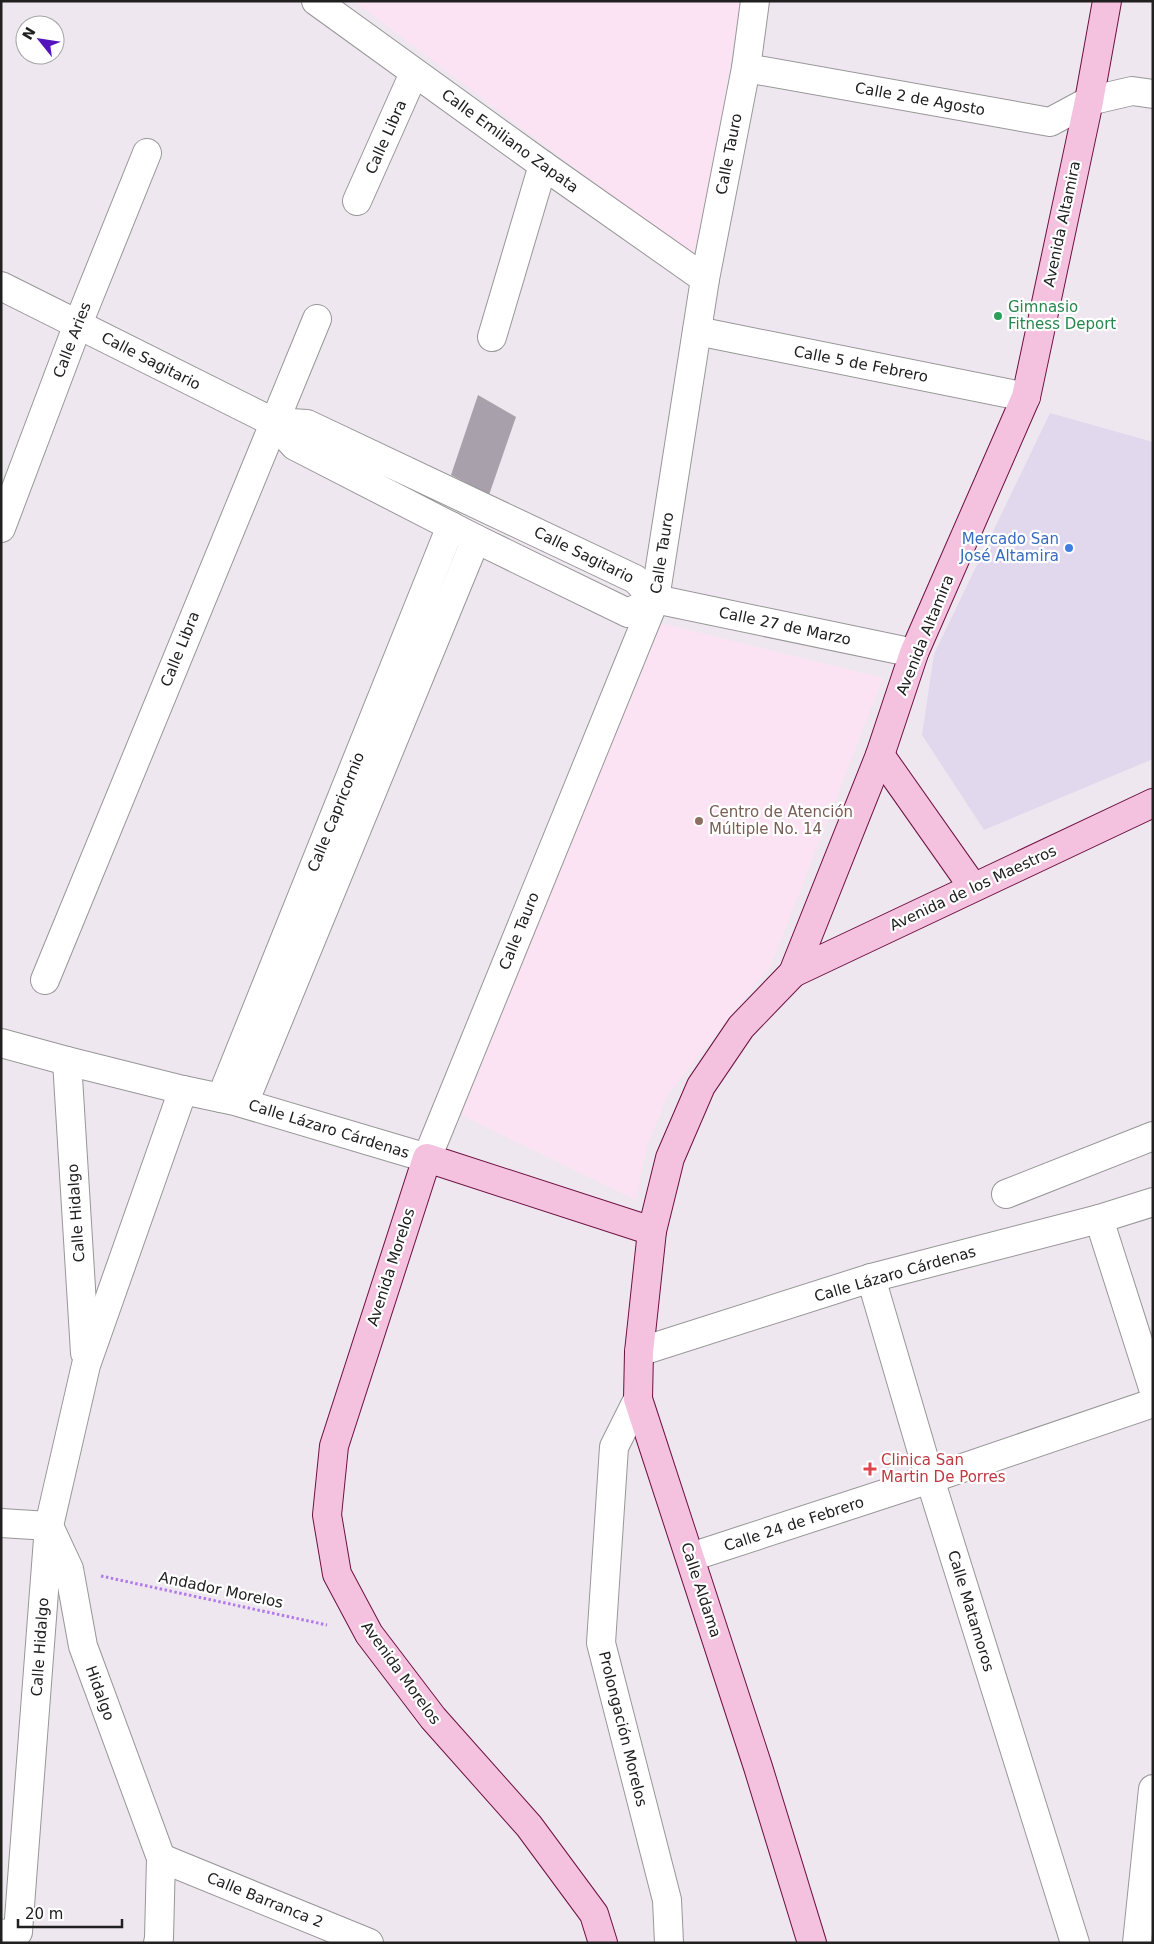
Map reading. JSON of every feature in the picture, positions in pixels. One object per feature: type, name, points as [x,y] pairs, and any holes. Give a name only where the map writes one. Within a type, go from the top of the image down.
[{"type":"street","name":"Calle Emiliano Zapata","points":[[316,1],[414,73],[705,279]]},
{"type":"street","name":"Calle Tauro","points":[[426,1158],[655,599],[705,279],[746,68],[755,1]]},
{"type":"street","name":"Avenida Altamira","points":[[652,1231],[670,1158],[701,1086],[741,1027],[792,973],[880,755],[914,654],[1026,397],[1089,101],[1107,1]]},
{"type":"street","name":"Calle 2 de Agosto","points":[[746,68],[1050,122],[1089,101],[1132,91],[1153,94]]},
{"type":"street","name":"Calle Libra","points":[[357,201],[414,73]]},
{"type":"street","name":"Calle Aries","points":[[1,528],[78,324],[147,153]]},
{"type":"street","points":[[492,337],[543,165]]},
{"type":"street","name":"Calle Sagitario","points":[[1,286],[273,422],[295,446],[476,539],[628,613],[655,599],[636,579],[307,424],[273,422]]},
{"type":"street","name":"Calle Libra","points":[[45,980],[317,319]]},
{"type":"street","name":"Calle 5 de Febrero","points":[[697,331],[1026,397]]},
{"type":"street","name":"Calle Capricornio","points":[[233,1101],[451,526]]},
{"type":"street","name":"Calle Capricornio","points":[[233,1101],[476,539]]},
{"type":"street","name":"Calle 27 de Marzo","points":[[655,599],[914,654]]},
{"type":"street","points":[[880,755],[973,887]]},
{"type":"street","name":"Avenida de los Maestros","points":[[792,973],[1153,803]]},
{"type":"street","name":"Calle Lázaro Cárdenas","points":[[1,1043],[233,1101],[426,1158],[652,1231]]},
{"type":"street","name":"Calle Hidalgo","points":[[67,1061],[86,1365]]},
{"type":"street","name":"Calle Hidalgo","points":[[9,1933],[49,1526],[86,1365],[183,1090]]},
{"type":"street","points":[[1006,1194],[1153,1136]]},
{"type":"street","name":"Avenida Morelos","points":[[426,1158],[334,1446],[327,1515],[337,1574],[369,1634],[433,1718],[529,1826],[594,1914],[603,1943]]},
{"type":"street","name":"Calle Lázaro Cárdenas","points":[[639,1352],[871,1278],[1099,1219],[1153,1202]]},
{"type":"street","points":[[1099,1219],[1153,1388]]},
{"type":"street","name":"Calle Aldama","points":[[652,1231],[639,1352],[638,1400],[758,1767],[812,1943]]},
{"type":"street","name":"Calle Matamoros","points":[[871,1278],[930,1479],[1075,1943]]},
{"type":"street","name":"Prolongación Morelos","points":[[638,1400],[614,1447],[601,1643],[667,1900],[669,1943]]},
{"type":"street","name":"Calle 24 de Febrero","points":[[691,1558],[1153,1403]]},
{"type":"street","points":[[1,1523],[49,1526]]},
{"type":"street","name":"Hidalgo","points":[[49,1526],[69,1569],[83,1646],[161,1858]]},
{"type":"street","points":[[1137,1943],[1153,1789]]},
{"type":"street","points":[[158,1943],[161,1858]]},
{"type":"street","name":"Calle Barranca 2","points":[[161,1858],[369,1943]]},
{"type":"path","name":"Andador Morelos","points":[[69,1569],[369,1634]]},
{"type":"shaded area","points":[[354,1],[741,1],[698,261]]},
{"type":"shaded area","name":"Mercado San José Altamira","points":[[1050,413],[1153,442],[1153,759],[984,830],[922,735],[934,654]]},
{"type":"shaded area","name":"Centro de Atención Múltiple No. 14","points":[[652,621],[883,678],[771,965],[669,1093],[647,1145],[636,1200],[455,1112]]},
{"type":"building","points":[[478,395],[516,417],[489,495],[451,475]]},
{"type":"place","name":"Gimnasio Fitness Deport","points":[[998,316]]},
{"type":"place","name":"Mercado San José Altamira","points":[[1069,548]]},
{"type":"place","name":"Centro de Atención Múltiple No. 14","points":[[699,821]]},
{"type":"place","name":"Clinica San Martin De Porres","points":[[870,1469]]}]
